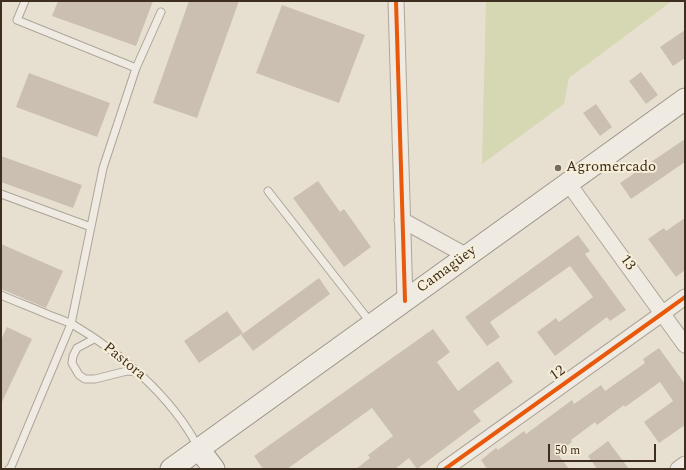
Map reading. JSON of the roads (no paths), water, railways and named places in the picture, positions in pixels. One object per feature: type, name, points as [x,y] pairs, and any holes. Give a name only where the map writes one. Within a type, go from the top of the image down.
[{"type":"main road","name":"Camagüey","points":[[171,469],[685,99]]},
{"type":"main road","name":"Pastora","points":[[199,449],[214,469]]},
{"type":"street","points":[[396,1],[405,300]]},
{"type":"street","name":"13","points":[[568,183],[664,313],[685,345]]},
{"type":"street","points":[[402,220],[467,256]]},
{"type":"street","name":"12","points":[[445,469],[685,297]]},
{"type":"street","points":[[678,469],[685,464]]},
{"type":"lane","points":[[25,1],[17,20],[136,68]]},
{"type":"lane","points":[[9,469],[71,324],[103,168],[136,68],[161,12]]},
{"type":"lane","points":[[268,191],[371,324]]},
{"type":"lane","points":[[1,194],[91,227]]},
{"type":"lane","name":"Pastora","points":[[1,295],[71,324],[94,339],[137,372],[158,391],[179,416],[199,449]]},
{"type":"lane","points":[[94,339],[77,348],[73,356],[72,363],[79,375],[85,379],[95,379],[127,371],[137,372]]},
{"type":"place","name":"Agromercado","points":[[558,168]]}]
